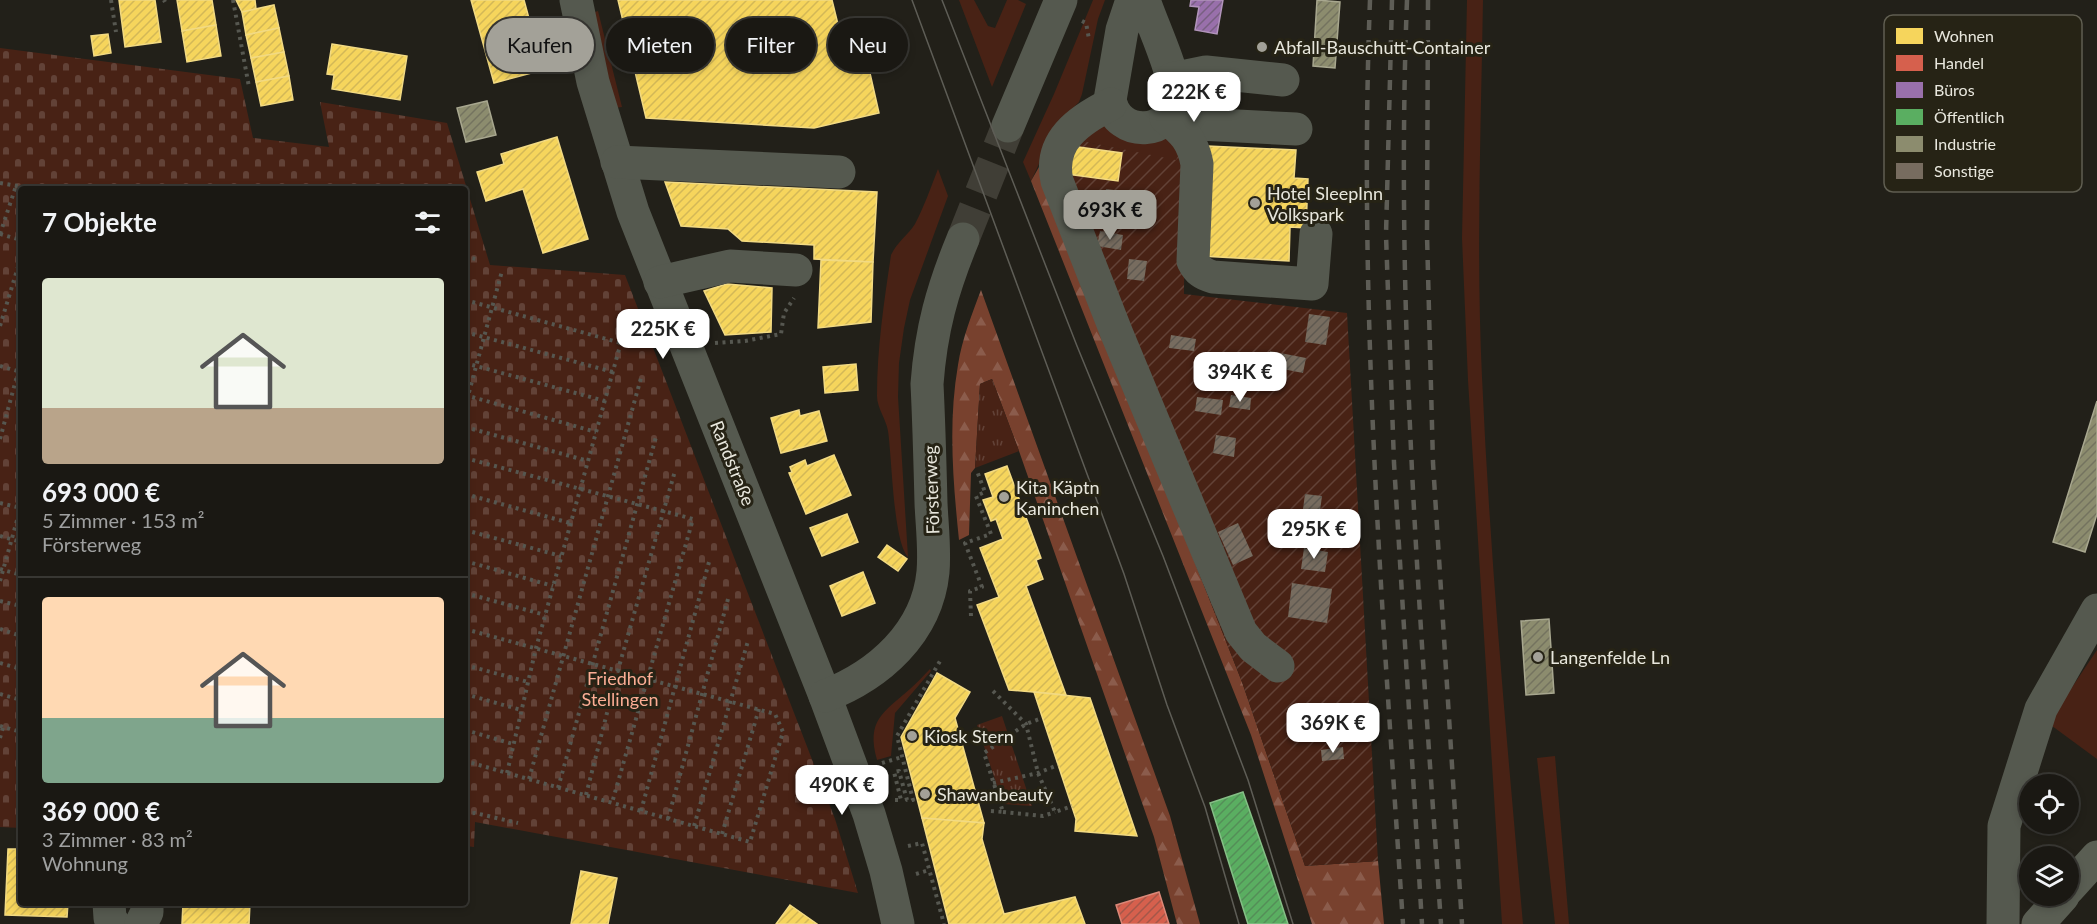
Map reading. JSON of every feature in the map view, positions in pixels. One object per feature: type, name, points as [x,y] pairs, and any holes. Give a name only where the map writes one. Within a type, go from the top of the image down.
[{"type":"highway","points":[[2079,877],[2097,857]]},
{"type":"highway","points":[[2038,924],[2054,906]]},
{"type":"street","name":"Randstraße","points":[[576,0],[593,82],[633,212],[825,696],[869,814],[898,924]]},
{"type":"street","points":[[1132,0],[1122,30],[1111,88],[1111,104],[1120,120],[1132,127],[1149,128],[1168,116],[1175,97],[1172,79],[1144,0]]},
{"type":"street","points":[[1008,126],[1060,4]]},
{"type":"street","points":[[1172,79],[1206,72],[1282,80]]},
{"type":"street","points":[[1111,104],[1089,116],[1067,133],[1062,141],[1054,168],[1057,181],[1117,334],[1241,632],[1253,646],[1278,666]]},
{"type":"street","points":[[1168,116],[1199,124],[1296,129]]},
{"type":"street","points":[[1168,116],[1189,139],[1195,151],[1197,164],[1192,261],[1197,270],[1213,277],[1312,284],[1316,234]]},
{"type":"street","points":[[617,162],[839,172]]},
{"type":"street","name":"Försterweg","points":[[825,696],[856,683],[892,655],[914,628],[926,602],[933,557],[927,384],[929,355],[936,315],[963,239]]},
{"type":"street","points":[[660,282],[730,266],[796,270]]},
{"type":"street","points":[[2003,924],[2004,826],[2041,709],[2097,610]]},
{"type":"street","points":[[109,906],[110,918],[114,924]]},
{"type":"street","points":[[141,924],[147,912],[147,906]]},
{"type":"path","points":[[111,0],[116,32]]},
{"type":"path","points":[[233,0],[249,87]]},
{"type":"path","points":[[1060,4],[1086,23],[1089,44],[1118,51]]},
{"type":"path","points":[[0,183],[16,186],[0,234],[18,239]]},
{"type":"path","points":[[468,258],[476,259]]},
{"type":"path","points":[[0,326],[18,267]]},
{"type":"path","points":[[734,342],[781,334],[784,313],[794,301],[796,270]]},
{"type":"path","points":[[468,392],[502,271]]},
{"type":"path","points":[[468,301],[621,343]]},
{"type":"path","points":[[507,773],[536,648],[625,328]]},
{"type":"path","points":[[468,333],[613,372]]},
{"type":"path","points":[[468,364],[605,401]]},
{"type":"path","points":[[0,366],[18,370]]},
{"type":"path","points":[[0,439],[18,378]]},
{"type":"path","points":[[529,779],[641,378]]},
{"type":"path","points":[[468,395],[596,432]]},
{"type":"path","points":[[468,429],[588,460]]},
{"type":"path","points":[[558,788],[656,437]]},
{"type":"path","points":[[468,459],[693,519],[612,803]]},
{"type":"path","points":[[586,795],[618,670],[675,471]]},
{"type":"path","points":[[971,616],[970,591],[982,587],[965,543],[991,534],[976,496],[985,492],[977,471]]},
{"type":"path","points":[[468,495],[570,523]]},
{"type":"path","points":[[0,503],[18,507]]},
{"type":"path","points":[[0,581],[18,518]]},
{"type":"path","points":[[468,531],[561,556]]},
{"type":"path","points":[[0,536],[18,541]]},
{"type":"path","points":[[468,562],[553,586]]},
{"type":"path","points":[[641,811],[710,562]]},
{"type":"path","points":[[2,570],[18,574]]},
{"type":"path","points":[[468,594],[545,615]]},
{"type":"path","points":[[668,819],[729,599]]},
{"type":"path","points":[[0,601],[18,605]]},
{"type":"path","points":[[0,629],[18,635]]},
{"type":"path","points":[[468,630],[775,714],[783,732],[750,842],[468,762]]},
{"type":"path","points":[[694,826],[748,641]]},
{"type":"path","points":[[901,800],[894,772],[899,771],[907,800],[914,800],[897,736],[940,661]]},
{"type":"path","points":[[0,663],[18,668]]},
{"type":"path","points":[[468,666],[528,682]]},
{"type":"path","points":[[993,692],[1026,724],[1038,773],[1055,812]]},
{"type":"path","points":[[0,694],[18,699]]},
{"type":"path","points":[[468,695],[521,710]]},
{"type":"path","points":[[722,834],[759,709]]},
{"type":"path","points":[[1003,812],[984,753],[1026,724],[1042,718]]},
{"type":"path","points":[[0,738],[2,726],[18,731]]},
{"type":"path","points":[[468,731],[513,744]]},
{"type":"path","points":[[889,761],[902,757]]},
{"type":"path","points":[[993,783],[1038,773],[1058,765]]},
{"type":"path","points":[[991,812],[1043,816],[1072,806]]},
{"type":"path","points":[[468,814],[475,813],[518,823]]},
{"type":"path","points":[[904,847],[922,843],[944,924]]},
{"type":"path","points":[[918,873],[929,870]]},
{"type":"green space","points":[[959,0],[974,0],[988,26],[995,28],[1007,0],[1018,0],[1026,4],[992,87]]},
{"type":"green space","points":[[1093,0],[1105,0],[1098,19],[1082,94],[1079,102],[1058,123],[1031,181],[1023,162]]},
{"type":"green space","points":[[1467,0],[1483,0],[1479,235],[1482,377],[1494,582],[1523,924],[1502,924],[1468,380],[1462,238]]},
{"type":"green space","points":[[598,11],[606,43],[606,71],[594,18],[592,13]]},
{"type":"green space","name":"Friedhof Stellingen","points":[[0,48],[240,79],[253,138],[329,147],[320,102],[447,123],[466,186],[18,186],[18,828],[0,827]]},
{"type":"green space","points":[[606,72],[613,72],[622,107],[615,108]]},
{"type":"green space","points":[[1104,122],[1133,142],[1147,143],[1167,137],[1180,152],[1176,161],[1072,139]]},
{"type":"green space","points":[[1058,123],[1072,139],[1176,160],[1180,152],[1185,154],[1184,294],[1347,313],[1378,861],[1305,866],[1242,682],[1039,167]]},
{"type":"green space","points":[[1039,167],[1242,682],[1305,866],[1378,861],[1384,924],[1312,924],[1251,735],[1031,181]]},
{"type":"green space","points":[[938,169],[948,196],[910,300],[899,363],[898,397],[908,557],[903,548],[896,517],[888,431],[877,400],[878,360],[891,255],[915,224]]},
{"type":"green space","name":"Friedhof Stellingen","points":[[468,192],[490,265],[625,275],[835,819],[858,893],[475,822],[474,847],[468,846]]},
{"type":"green space","points":[[981,290],[1170,816],[1200,924],[1177,924],[1154,837],[992,379],[980,384],[975,468],[971,473],[969,535],[959,540],[955,496],[953,409],[962,346]]},
{"type":"green space","points":[[992,379],[1019,451],[975,468],[980,384]]},
{"type":"green space","points":[[2097,650],[2097,759],[2048,723]]},
{"type":"green space","points":[[930,669],[931,671],[895,713],[891,756],[877,760],[874,735],[879,719]]},
{"type":"green space","points":[[1002,716],[1032,806],[1003,804],[977,725]]},
{"type":"green space","points":[[1555,756],[1569,924],[1555,924],[1537,758]]},
{"type":"building: Wohnen","points":[[119,0],[155,0],[161,42],[125,47]]},
{"type":"building: Wohnen","points":[[177,0],[212,0],[216,25],[182,31]]},
{"type":"building: Wohnen","points":[[236,0],[255,0],[256,9],[242,12]]},
{"type":"building: Wohnen","points":[[471,0],[524,0],[529,18],[486,18],[486,54]]},
{"type":"building: Wohnen","points":[[618,0],[832,0],[836,18],[828,18],[828,72],[870,72],[879,113],[814,128],[646,118],[635,72],[714,72],[714,18],[622,18]]},
{"type":"building: Wohnen","points":[[274,5],[279,28],[246,35],[242,12]]},
{"type":"building: Wohnen","points":[[216,25],[221,56],[187,62],[182,31]]},
{"type":"building: Wohnen","points":[[279,28],[284,52],[251,58],[246,35]]},
{"type":"building: Wohnen","points":[[108,34],[111,53],[94,56],[91,36]]},
{"type":"building: Wohnen","points":[[332,44],[407,56],[400,100],[332,89],[334,75],[327,74]]},
{"type":"building: Wohnen","points":[[284,52],[289,76],[256,82],[251,58]]},
{"type":"building: Wohnen","points":[[491,72],[535,72],[494,83]]},
{"type":"building: Wohnen","points":[[289,76],[293,100],[261,106],[256,82]]},
{"type":"building: Wohnen","points":[[557,137],[588,239],[543,253],[523,189],[486,201],[477,172],[504,164],[501,154]]},
{"type":"building: Wohnen","points":[[1071,146],[1122,153],[1118,181],[1067,174]]},
{"type":"building: Wohnen","name":"Hotel SleepInn Volkspark","points":[[1207,146],[1296,150],[1294,178],[1308,179],[1306,228],[1290,227],[1289,261],[1201,256]]},
{"type":"building: Wohnen","points":[[665,182],[877,192],[873,262],[814,259],[814,245],[742,241],[728,229],[681,226]]},
{"type":"building: Wohnen","points":[[821,260],[873,262],[871,322],[818,328]]},
{"type":"building: Wohnen","points":[[727,284],[772,288],[771,332],[725,335],[704,291]]},
{"type":"building: Wohnen","points":[[856,364],[858,390],[825,393],[823,367]]},
{"type":"building: Wohnen","points":[[799,410],[800,416],[819,411],[827,441],[781,453],[771,418]]},
{"type":"building: Wohnen","points":[[834,455],[851,495],[806,514],[789,473],[792,472],[790,467],[805,460],[807,466]]},
{"type":"building: Wohnen","points":[[1007,466],[1041,558],[1036,560],[1043,579],[1026,586],[1066,695],[1009,690],[977,605],[999,597],[980,548],[1003,539],[996,519],[991,521],[983,500],[993,497],[985,474]]},
{"type":"building: Wohnen","points":[[847,514],[858,542],[822,556],[810,528]]},
{"type":"building: Wohnen","points":[[887,545],[907,559],[898,571],[878,557]]},
{"type":"building: Wohnen","points":[[863,572],[875,603],[842,616],[830,586]]},
{"type":"building: Wohnen","points":[[937,673],[970,692],[955,718],[984,823],[922,818],[901,737]]},
{"type":"building: Wohnen","points":[[1034,692],[1090,698],[1137,836],[1075,831],[1076,819]]},
{"type":"building: Wohnen","points":[[922,818],[984,823],[982,839],[1004,914],[1075,897],[1085,924],[949,924]]},
{"type":"building: Wohnen","points":[[8,849],[18,849],[18,906],[68,906],[67,917],[5,915]]},
{"type":"building: Wohnen","points":[[581,871],[617,878],[608,924],[571,924]]},
{"type":"building: Wohnen","points":[[790,905],[817,924],[776,924]]},
{"type":"building: Wohnen","points":[[183,906],[250,906],[249,924],[182,924]]},
{"type":"building: Handel","points":[[1159,892],[1169,924],[1122,924],[1116,905]]},
{"type":"building: Büros","points":[[1191,0],[1223,0],[1217,34],[1195,30],[1199,7],[1190,6]]},
{"type":"building: Öffentlich","points":[[1243,792],[1288,924],[1248,924],[1210,803]]},
{"type":"building: Industrie","points":[[1317,0],[1340,2],[1335,68],[1313,66]]},
{"type":"building: Industrie","points":[[487,101],[496,135],[466,142],[457,108]]},
{"type":"building: Industrie","points":[[2097,401],[2097,514],[2085,552],[2053,542]]},
{"type":"building: Industrie","name":"Langenfelde Ln","points":[[1549,619],[1554,693],[1526,695],[1521,621]]},
{"type":"building: Sonstige","points":[[1106,189],[1122,191],[1121,201],[1104,199]]},
{"type":"building: Sonstige","points":[[1100,231],[1123,235],[1121,250],[1097,246]]},
{"type":"building: Sonstige","points":[[1129,259],[1147,261],[1144,281],[1127,279]]},
{"type":"building: Sonstige","points":[[1309,314],[1330,317],[1326,345],[1305,342]]},
{"type":"building: Sonstige","points":[[1171,335],[1196,339],[1194,351],[1169,348]]},
{"type":"building: Sonstige","points":[[1270,351],[1306,358],[1303,373],[1267,366]]},
{"type":"building: Sonstige","points":[[1231,395],[1251,398],[1250,410],[1229,407]]},
{"type":"building: Sonstige","points":[[1197,397],[1223,400],[1221,415],[1195,411]]},
{"type":"building: Sonstige","points":[[1216,435],[1236,438],[1234,457],[1213,453]]},
{"type":"building: Sonstige","points":[[1305,494],[1322,496],[1320,511],[1303,509]]},
{"type":"building: Sonstige","points":[[1238,523],[1253,556],[1233,565],[1218,532]]},
{"type":"building: Sonstige","points":[[1304,548],[1328,552],[1325,572],[1301,569]]},
{"type":"building: Sonstige","points":[[1292,583],[1332,589],[1327,623],[1288,617]]},
{"type":"building: Sonstige","points":[[1343,747],[1344,759],[1322,761],[1321,750]]},
{"type":"tunnel","points":[[963,239],[1008,126]]},
{"type":"tram line","points":[[912,0],[1124,574],[1167,705],[1205,807],[1239,924]]},
{"type":"tram line","points":[[942,0],[1077,346],[1163,556],[1248,780],[1293,924]]},
{"type":"railway","points":[[1370,0],[1367,231],[1374,462],[1403,924]]},
{"type":"railway","points":[[1392,0],[1386,235],[1394,463],[1422,924]]},
{"type":"railway","points":[[1407,0],[1404,116],[1407,347],[1418,578],[1441,924]]},
{"type":"railway","points":[[1428,0],[1427,235],[1433,463],[1462,924]]},
{"type":"place","name":"Abfall-Bauschutt-Container","points":[[1262,47]]},
{"type":"place","name":"Hotel SleepInn Volkspark","points":[[1255,203]]},
{"type":"place","name":"Kita Käptn Kaninchen","points":[[1004,497]]},
{"type":"place","name":"Langenfelde Ln","points":[[1538,657]]},
{"type":"place","name":"Kiosk Stern","points":[[912,736]]},
{"type":"place","name":"Shawanbeauty","points":[[925,794]]}]
